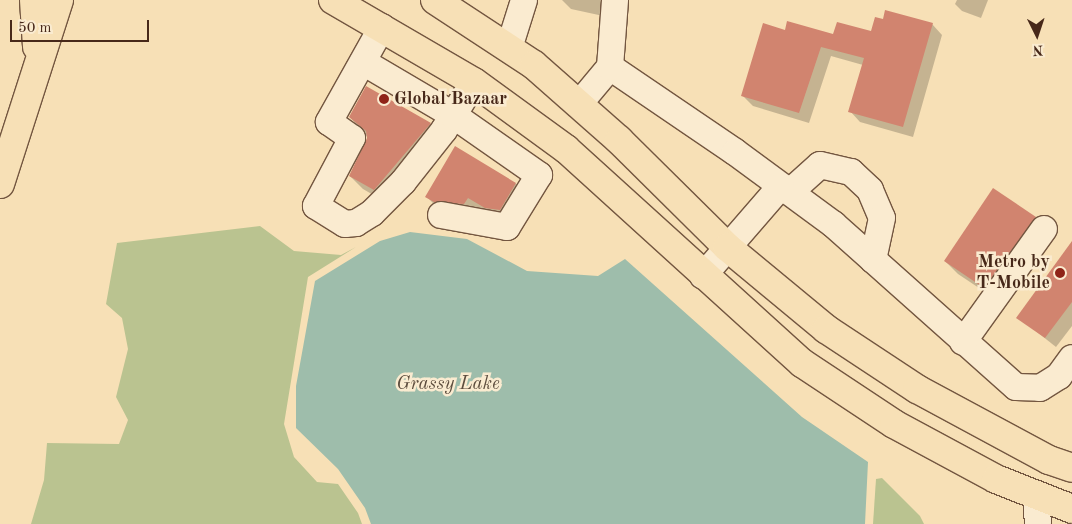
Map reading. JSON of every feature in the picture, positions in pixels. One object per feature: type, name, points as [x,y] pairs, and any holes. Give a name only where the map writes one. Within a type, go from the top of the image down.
[{"type":"main road","points":[[34,0],[37,66]]},
{"type":"main road","points":[[0,184],[60,0]]},
{"type":"main road","points":[[333,0],[474,82],[573,156],[703,276],[802,363],[894,424],[996,479],[1072,509]]},
{"type":"main road","points":[[444,2],[534,65],[579,104],[727,246],[826,329],[918,389],[1050,460],[1072,468]]},
{"type":"street","points":[[509,48],[524,0]]},
{"type":"street","points":[[579,104],[610,67],[615,0]]},
{"type":"street","points":[[382,27],[330,122],[352,138],[316,206],[338,220],[345,224],[356,223],[372,213],[403,182],[453,115],[474,82]]},
{"type":"street","points":[[363,62],[453,115],[539,175]]},
{"type":"street","points":[[610,67],[833,224],[963,342],[1016,387],[1040,388],[1059,376],[1072,358]]},
{"type":"street","points":[[441,215],[507,227],[539,175],[573,156]]},
{"type":"street","points":[[703,276],[727,246],[785,189],[820,165],[850,172],[870,190],[882,218],[873,260]]},
{"type":"street","points":[[963,342],[1044,229]]},
{"type":"street","points":[[1036,496],[1038,524]]},
{"type":"green space","points":[[260,226],[294,251],[341,255],[356,247],[308,277],[284,424],[294,457],[317,482],[338,484],[358,513],[362,524],[31,524],[44,480],[47,443],[119,444],[128,420],[116,397],[128,349],[122,318],[106,304],[117,243]]},
{"type":"green space","points":[[882,478],[920,516],[924,524],[873,524],[876,479]]},
{"type":"water","name":"Grassy Lake","points":[[410,232],[467,239],[527,271],[598,276],[625,259],[802,417],[868,462],[865,524],[371,524],[365,508],[338,469],[296,428],[296,386],[315,281],[380,241]]},
{"type":"building","points":[[885,10],[933,23],[903,127],[848,112],[864,58],[821,47],[799,113],[741,96],[763,23],[785,30],[787,21],[833,34],[837,22],[871,31],[875,17],[883,19]]},
{"type":"building","points":[[366,86],[431,123],[374,190],[349,176],[367,138],[366,131],[349,117]]},
{"type":"building","points":[[455,146],[516,183],[500,210],[485,208],[468,198],[464,204],[434,202],[425,197]]},
{"type":"building","points":[[993,188],[1036,217],[984,288],[944,261]]},
{"type":"building","points":[[1072,241],[1072,302],[1045,338],[1016,318]]},
{"type":"place","name":"Global Bazaar","points":[[384,99]]},
{"type":"place","name":"Metro by T-Mobile","points":[[1060,273]]}]
